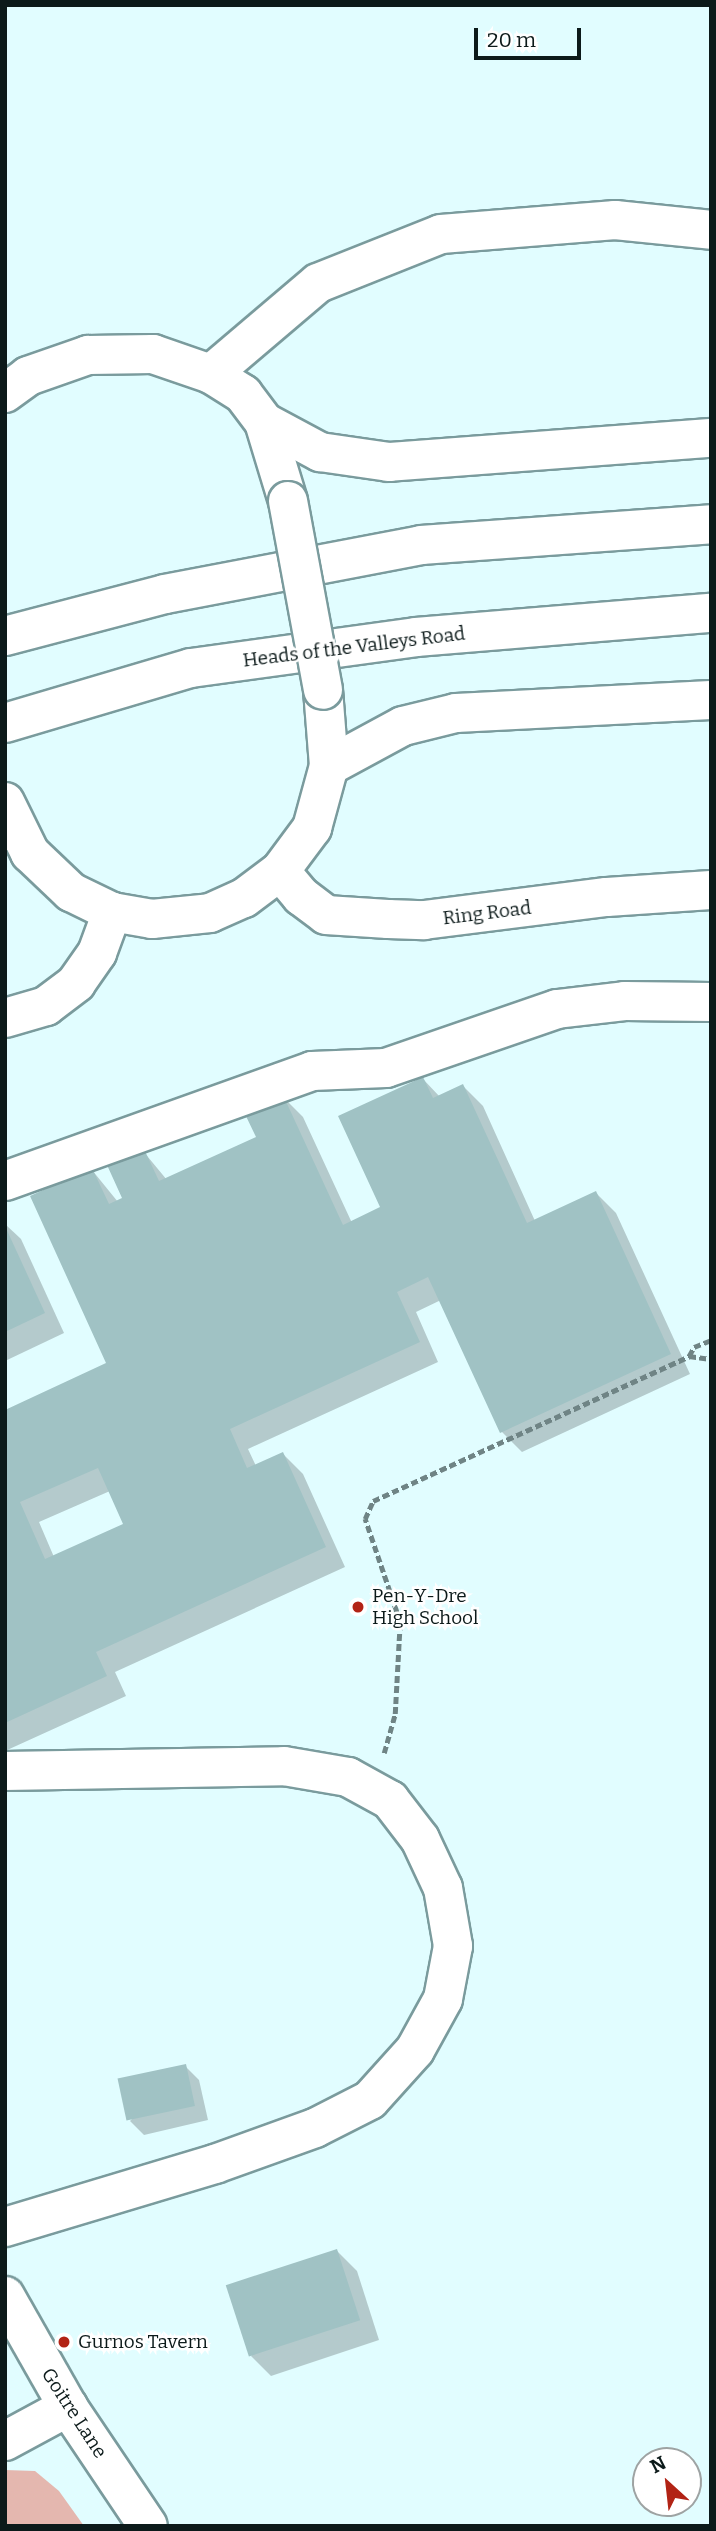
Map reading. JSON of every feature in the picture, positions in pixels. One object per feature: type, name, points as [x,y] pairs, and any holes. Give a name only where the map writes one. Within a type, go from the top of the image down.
[{"type":"main road","points":[[211,374],[318,284],[440,234],[615,220],[711,230]]},
{"type":"main road","points":[[5,393],[28,376],[88,355],[153,354],[211,374],[243,394],[264,422],[288,501],[323,690],[329,766],[312,828],[280,871],[244,898],[210,913],[152,919],[112,912],[71,892],[30,853],[9,821]]},
{"type":"main road","points":[[264,422],[320,452],[389,462],[711,438]]},
{"type":"main road","points":[[5,636],[165,594],[421,545],[711,524]]},
{"type":"main road","name":"Heads of the Valleys Road","points":[[5,723],[191,668],[416,638],[711,613]]},
{"type":"main road","points":[[329,766],[403,726],[456,713],[711,700]]},
{"type":"main road","name":"Ring Road","points":[[280,871],[301,896],[326,915],[388,919],[424,920],[607,897],[711,890]]},
{"type":"main road","points":[[5,1018],[46,1006],[76,983],[97,953],[112,912]]},
{"type":"main road","points":[[5,1181],[312,1071],[386,1068],[557,1009],[625,1002],[711,1002]]},
{"type":"main road","points":[[5,2227],[315,2128],[370,2100],[415,2050],[443,1999],[453,1946],[443,1888],[420,1839],[390,1801],[348,1777],[284,1766],[17,1774]]},
{"type":"main road","name":"Goitre Lane","points":[[5,2296],[68,2407],[148,2526]]},
{"type":"main road","points":[[5,2441],[68,2407]]},
{"type":"path","points":[[689,1356],[694,1347],[711,1340]]},
{"type":"path","points":[[373,1791],[395,1714],[400,1622],[365,1520],[373,1501],[689,1356],[711,1359]]},
{"type":"shaded area","points":[[5,2470],[35,2471],[59,2491],[84,2526],[5,2526]]},
{"type":"building","points":[[423,1077],[433,1098],[463,1084],[527,1223],[596,1191],[671,1354],[500,1433],[428,1277],[397,1292],[420,1342],[230,1429],[247,1468],[283,1452],[326,1547],[96,1652],[107,1676],[5,1723],[5,1410],[106,1363],[30,1196],[92,1168],[109,1204],[122,1198],[107,1165],[144,1149],[159,1181],[256,1137],[244,1112],[283,1095],[343,1225],[380,1207],[338,1116]],"holes":[[[98,1468],[123,1524],[45,1559],[20,1502]]]},
{"type":"building","points":[[5,1226],[45,1313],[5,1332]]},
{"type":"building","points":[[186,2064],[195,2106],[126,2121],[118,2079]]},
{"type":"building","points":[[337,2249],[360,2320],[249,2356],[226,2285]]},
{"type":"place","name":"Pen-Y-Dre High School","points":[[358,1607]]},
{"type":"place","name":"Gurnos Tavern","points":[[64,2342]]}]
